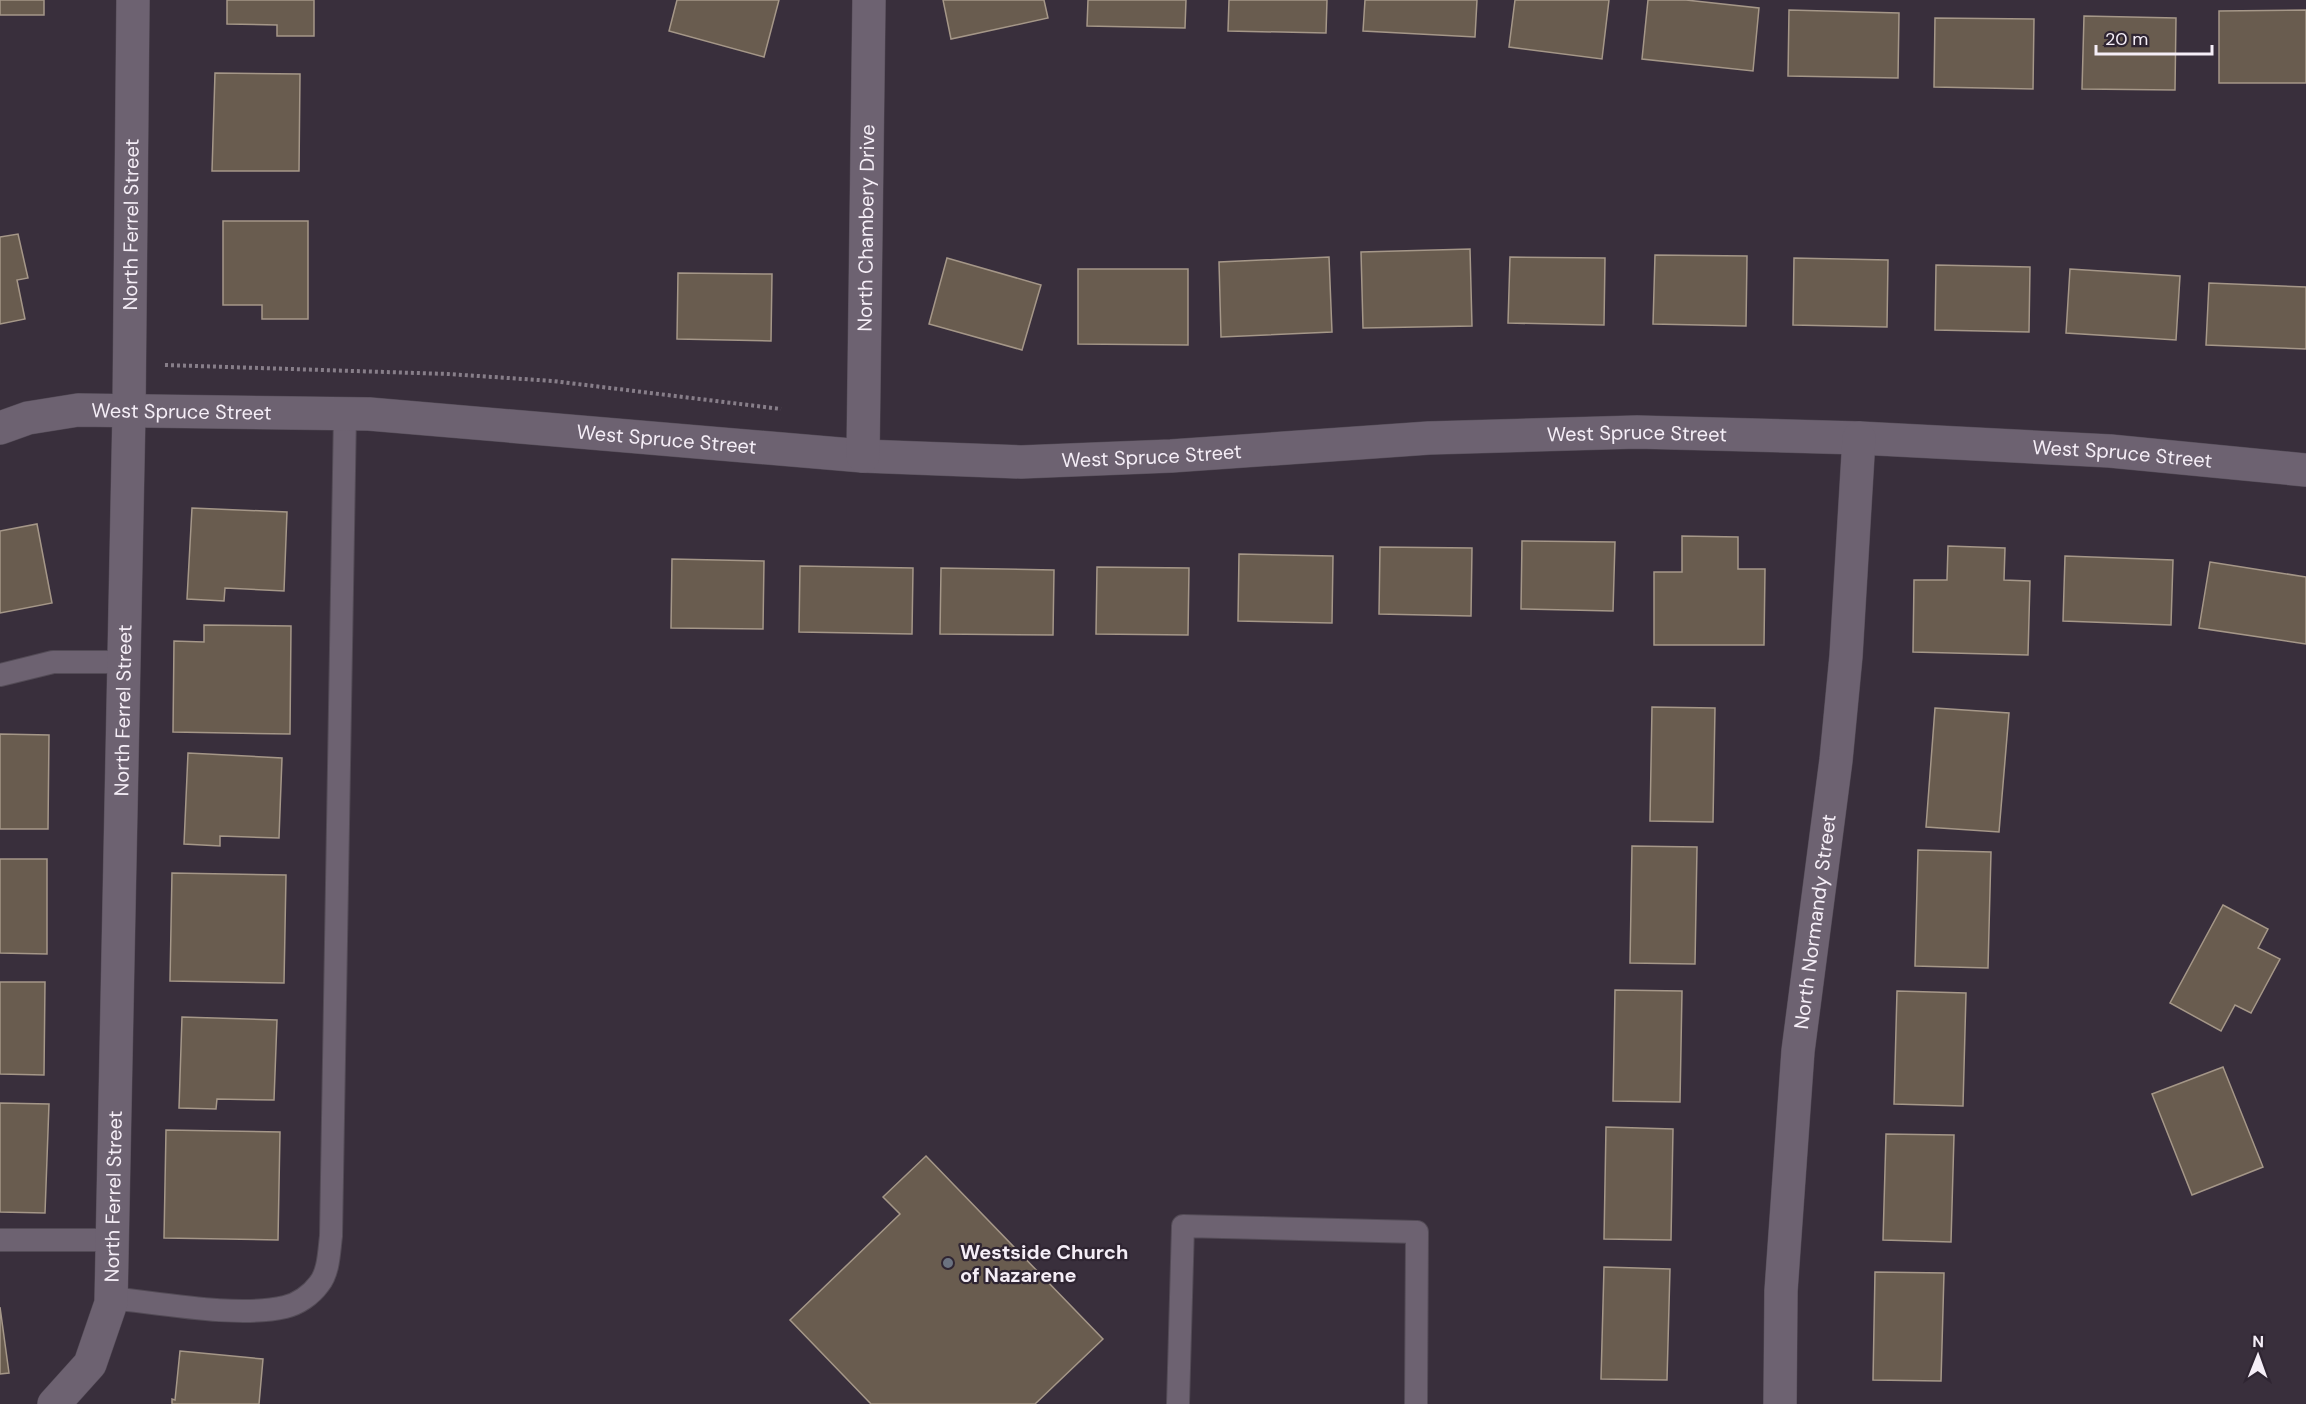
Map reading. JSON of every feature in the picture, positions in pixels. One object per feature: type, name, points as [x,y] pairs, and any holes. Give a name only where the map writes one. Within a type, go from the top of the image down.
[{"type":"street","name":"North Ferrel Street","points":[[54,1404],[90,1364],[111,1298],[129,411],[133,0]]},
{"type":"street","name":"North Chambery Drive","points":[[863,456],[869,0]]},
{"type":"street","name":"West Spruce Street","points":[[0,428],[28,418],[78,410],[345,413],[863,456],[1021,462],[1171,456],[1429,438],[1637,432],[1859,438],[2110,451],[2306,470]]},
{"type":"street","name":"North Normandy Street","points":[[1780,1404],[1781,1291],[1798,1052],[1837,749],[1846,656],[1859,438]]},
{"type":"lane","points":[[111,1298],[252,1311],[286,1306],[308,1296],[320,1283],[328,1262],[332,1224],[345,413]]},
{"type":"lane","points":[[0,675],[53,662],[124,662]]},
{"type":"lane","points":[[1178,1404],[1183,1226],[1417,1232],[1416,1404]]},
{"type":"lane","points":[[0,1240],[112,1240]]},
{"type":"path","points":[[161,365],[448,374],[553,381],[781,409]]},
{"type":"building","points":[[0,0],[44,0],[44,15],[0,15]]},
{"type":"building","points":[[227,0],[314,0],[314,36],[277,36],[277,25],[227,24]]},
{"type":"building","points":[[677,0],[779,0],[764,57],[669,31]]},
{"type":"building","points":[[943,0],[1044,0],[1048,18],[951,39]]},
{"type":"building","points":[[1088,0],[1186,0],[1185,28],[1087,26]]},
{"type":"building","points":[[1229,0],[1327,0],[1326,33],[1228,31]]},
{"type":"building","points":[[1365,0],[1477,0],[1475,37],[1363,31]]},
{"type":"building","points":[[1515,0],[1609,0],[1602,59],[1509,47]]},
{"type":"building","points":[[1648,0],[1686,0],[1759,8],[1753,71],[1642,59]]},
{"type":"building","points":[[1789,10],[1899,13],[1898,78],[1788,76]]},
{"type":"building","points":[[2306,10],[2306,83],[2219,83],[2219,11]]},
{"type":"building","points":[[2084,16],[2176,18],[2175,90],[2082,89]]},
{"type":"building","points":[[1935,18],[2034,19],[2033,89],[1934,87]]},
{"type":"building","points":[[215,73],[300,74],[299,171],[212,171]]},
{"type":"building","points":[[223,221],[308,221],[308,319],[262,319],[262,305],[223,305]]},
{"type":"building","points":[[18,234],[28,278],[17,280],[25,319],[0,324],[0,237]]},
{"type":"building","points":[[1470,249],[1472,326],[1363,328],[1361,252]]},
{"type":"building","points":[[1655,255],[1747,256],[1746,326],[1653,324]]},
{"type":"building","points":[[1329,257],[1332,332],[1221,337],[1219,262]]},
{"type":"building","points":[[1510,257],[1605,258],[1604,325],[1508,323]]},
{"type":"building","points":[[947,258],[1041,285],[1022,350],[929,324]]},
{"type":"building","points":[[1794,258],[1888,260],[1887,327],[1793,325]]},
{"type":"building","points":[[1936,265],[2030,267],[2029,332],[1935,330]]},
{"type":"building","points":[[1078,269],[1188,269],[1188,345],[1078,344]]},
{"type":"building","points":[[2070,269],[2180,276],[2176,340],[2066,333]]},
{"type":"building","points":[[678,273],[772,274],[771,341],[677,339]]},
{"type":"building","points":[[2209,283],[2306,287],[2306,349],[2206,345]]},
{"type":"building","points":[[192,508],[287,512],[284,591],[225,588],[224,601],[187,599]]},
{"type":"building","points":[[37,524],[52,603],[0,613],[0,531]]},
{"type":"building","points":[[1682,536],[1738,537],[1738,569],[1765,569],[1764,645],[1654,645],[1654,572],[1682,572]]},
{"type":"building","points":[[1522,541],[1615,542],[1613,611],[1521,609]]},
{"type":"building","points":[[1948,546],[2005,548],[2004,580],[2030,581],[2028,655],[1913,652],[1914,580],[1947,580]]},
{"type":"building","points":[[1380,547],[1472,548],[1471,616],[1379,614]]},
{"type":"building","points":[[1239,554],[1333,556],[1332,623],[1238,621]]},
{"type":"building","points":[[2065,556],[2173,560],[2171,625],[2063,621]]},
{"type":"building","points":[[672,559],[764,561],[763,629],[671,628]]},
{"type":"building","points":[[2210,562],[2306,577],[2306,644],[2199,628]]},
{"type":"building","points":[[800,566],[913,568],[912,634],[799,632]]},
{"type":"building","points":[[1097,567],[1189,568],[1188,635],[1096,634]]},
{"type":"building","points":[[941,568],[1054,570],[1053,635],[940,634]]},
{"type":"building","points":[[204,625],[291,626],[290,734],[173,732],[174,641],[204,642]]},
{"type":"building","points":[[1652,707],[1715,708],[1713,822],[1650,821]]},
{"type":"building","points":[[1935,708],[2009,713],[1999,832],[1926,827]]},
{"type":"building","points":[[0,734],[49,735],[48,829],[0,829]]},
{"type":"building","points":[[188,753],[282,758],[279,838],[220,836],[220,846],[184,844]]},
{"type":"building","points":[[1632,846],[1697,847],[1695,964],[1630,963]]},
{"type":"building","points":[[1918,850],[1991,852],[1988,968],[1915,966]]},
{"type":"building","points":[[0,859],[47,859],[47,954],[0,953]]},
{"type":"building","points":[[172,873],[286,875],[284,983],[170,981]]},
{"type":"building","points":[[2223,905],[2268,929],[2258,948],[2280,959],[2251,1013],[2235,1005],[2221,1031],[2170,1003]]},
{"type":"building","points":[[0,982],[45,982],[44,1075],[0,1074]]},
{"type":"building","points":[[1615,990],[1682,991],[1680,1102],[1613,1101]]},
{"type":"building","points":[[1897,991],[1966,993],[1963,1106],[1894,1104]]},
{"type":"building","points":[[182,1017],[277,1020],[274,1100],[217,1099],[216,1109],[179,1108]]},
{"type":"building","points":[[2223,1067],[2263,1167],[2192,1195],[2152,1094]]},
{"type":"building","points":[[0,1103],[49,1104],[45,1213],[0,1212]]},
{"type":"building","points":[[1606,1127],[1673,1129],[1671,1240],[1604,1239]]},
{"type":"building","points":[[166,1130],[280,1132],[278,1240],[164,1238]]},
{"type":"building","points":[[1886,1134],[1954,1135],[1951,1242],[1883,1240]]},
{"type":"building","points":[[926,1156],[1103,1339],[1035,1404],[871,1404],[790,1320],[900,1214],[883,1197]]},
{"type":"building","points":[[1604,1267],[1670,1269],[1667,1380],[1601,1379]]},
{"type":"building","points":[[1875,1272],[1944,1273],[1941,1381],[1873,1380]]},
{"type":"building","points":[[0,1307],[9,1373],[0,1374]]},
{"type":"building","points":[[180,1351],[263,1359],[259,1404],[172,1404],[172,1399],[175,1400]]},
{"type":"place","name":"Westside Church of Nazarene","points":[[948,1263]]}]
